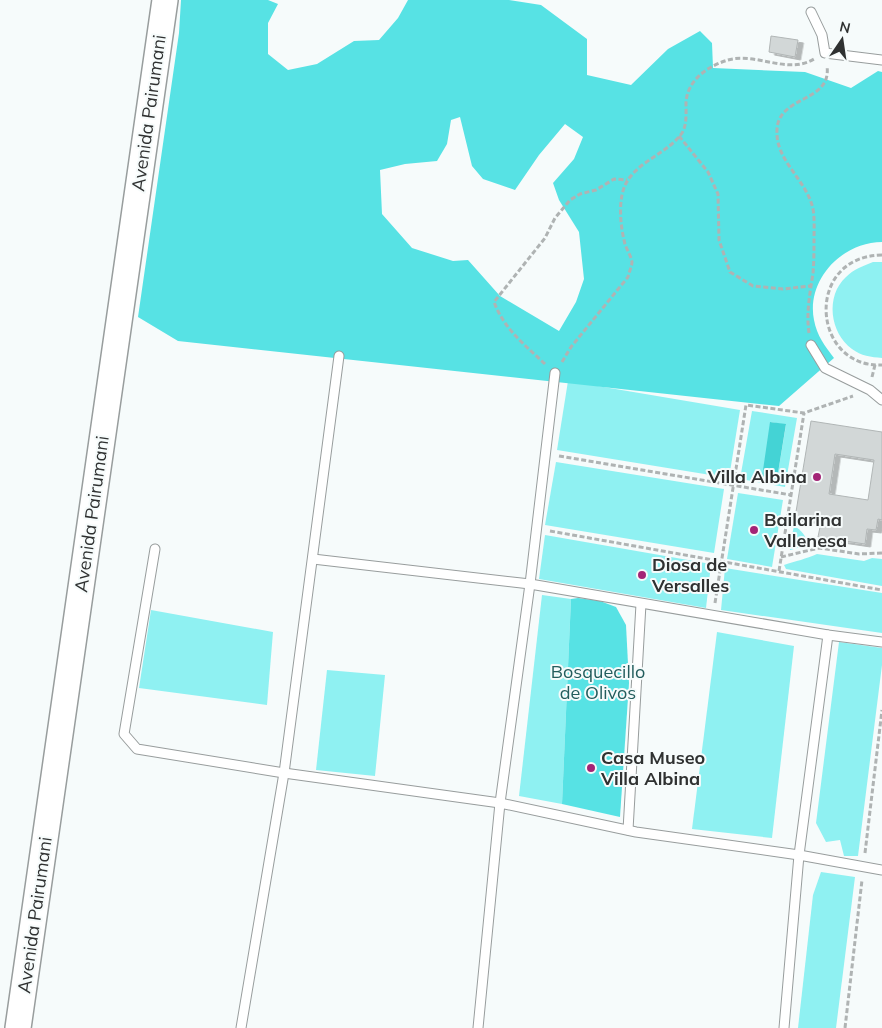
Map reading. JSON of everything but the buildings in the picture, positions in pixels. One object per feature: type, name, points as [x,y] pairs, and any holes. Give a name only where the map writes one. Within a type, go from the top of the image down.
[{"type":"main road","name":"Avenida Pairumani","points":[[18,1028],[165,0]]},
{"type":"lane","points":[[811,12],[822,35],[825,53],[882,60]]},
{"type":"lane","points":[[811,345],[825,368],[870,390],[882,400]]},
{"type":"lane","points":[[240,1028],[284,773],[339,356]]},
{"type":"lane","points":[[478,1028],[500,803],[530,584],[555,373]]},
{"type":"lane","points":[[155,548],[124,734],[137,749],[284,773],[500,803],[628,830],[799,855],[882,870]]},
{"type":"lane","points":[[313,558],[530,584],[828,635],[882,642]]},
{"type":"lane","points":[[628,830],[640,604]]},
{"type":"lane","points":[[784,1028],[799,855],[828,635]]},
{"type":"path","points":[[627,180],[614,179],[596,190],[580,194],[570,200],[555,218],[546,238],[494,302],[499,315],[514,336],[555,373],[571,347],[628,277],[632,262],[625,243],[621,213],[622,194],[627,180],[644,163],[667,147],[683,132],[686,119],[686,100],[691,84],[704,72],[729,60],[750,58],[777,64],[805,64],[825,53],[827,73],[821,89],[783,111],[776,129],[783,155],[812,204],[814,223],[813,272],[810,286],[808,326],[811,345]]},
{"type":"path","points":[[679,136],[708,172],[718,194],[719,240],[730,272],[753,286],[783,289],[810,286]]},
{"type":"path","points":[[882,255],[871,255],[854,261],[840,272],[830,286],[825,303],[826,321],[832,337],[843,351],[858,360],[882,365]]},
{"type":"path","points":[[713,616],[720,561],[746,405],[804,413],[870,390]]},
{"type":"path","points":[[779,571],[804,413]]},
{"type":"path","points":[[546,453],[791,496]]},
{"type":"path","points":[[537,529],[882,590]]},
{"type":"path","points":[[781,557],[819,548],[859,554],[882,553]]},
{"type":"shaded area","points":[[873,262],[882,262],[882,358],[863,355],[852,349],[839,334],[833,314],[835,294],[839,285],[852,272]]},
{"type":"shaded area","points":[[568,381],[740,410],[729,478],[557,450]]},
{"type":"shaded area","points":[[752,411],[797,418],[785,487],[740,479]],"holes":[[[771,422],[786,425],[777,479]]]},
{"type":"shaded area","points":[[770,422],[786,424],[777,479],[762,477]]},
{"type":"shaded area","points":[[556,462],[724,489],[714,553],[545,525]]},
{"type":"shaded area","points":[[738,493],[783,500],[772,567],[727,559]]},
{"type":"shaded area","points":[[794,526],[803,534],[809,545],[790,550],[790,544]]},
{"type":"shaded area","points":[[545,535],[711,564],[706,608],[539,579]]},
{"type":"shaded area","points":[[817,554],[864,561],[872,558],[882,559],[882,586],[786,569],[784,565]]},
{"type":"shaded area","points":[[725,568],[882,593],[882,633],[721,610]]},
{"type":"shaded area","points":[[542,595],[571,599],[562,804],[519,796]]},
{"type":"shaded area","points":[[151,610],[273,632],[267,705],[139,688]]},
{"type":"shaded area","points":[[717,632],[794,646],[772,838],[692,829]]},
{"type":"shaded area","points":[[839,642],[882,648],[882,665],[858,856],[844,856],[840,840],[826,842],[816,823]]},
{"type":"shaded area","points":[[327,670],[385,675],[375,776],[316,770]]},
{"type":"shaded area","points":[[821,872],[855,877],[836,1028],[798,1028],[813,895]]},
{"type":"green space","points":[[181,0],[268,0],[278,4],[268,23],[268,54],[288,70],[317,64],[354,41],[379,40],[398,18],[408,0],[509,0],[541,5],[587,39],[587,75],[631,85],[668,49],[700,31],[712,43],[713,68],[805,72],[851,88],[878,71],[882,72],[882,242],[867,244],[841,256],[821,278],[813,305],[814,320],[819,336],[834,358],[779,406],[178,341],[138,317],[179,33]],"holes":[[[460,117],[472,166],[483,179],[515,190],[539,155],[565,124],[583,137],[574,159],[553,183],[559,200],[579,232],[584,279],[576,302],[559,331],[500,296],[468,260],[453,261],[412,248],[382,214],[380,170],[405,164],[437,161],[447,144],[451,120]]]},
{"type":"green space","name":"Bosquecillo de Olivos","points":[[571,599],[600,601],[616,607],[626,625],[629,683],[620,817],[562,804]]},
{"type":"place","name":"Villa Albina","points":[[817,477]]},
{"type":"place","name":"Bailarina Vallenesa","points":[[754,530]]},
{"type":"place","name":"Diosa de Versalles","points":[[642,575]]},
{"type":"place","name":"Casa Museo Villa Albina","points":[[591,768]]}]
